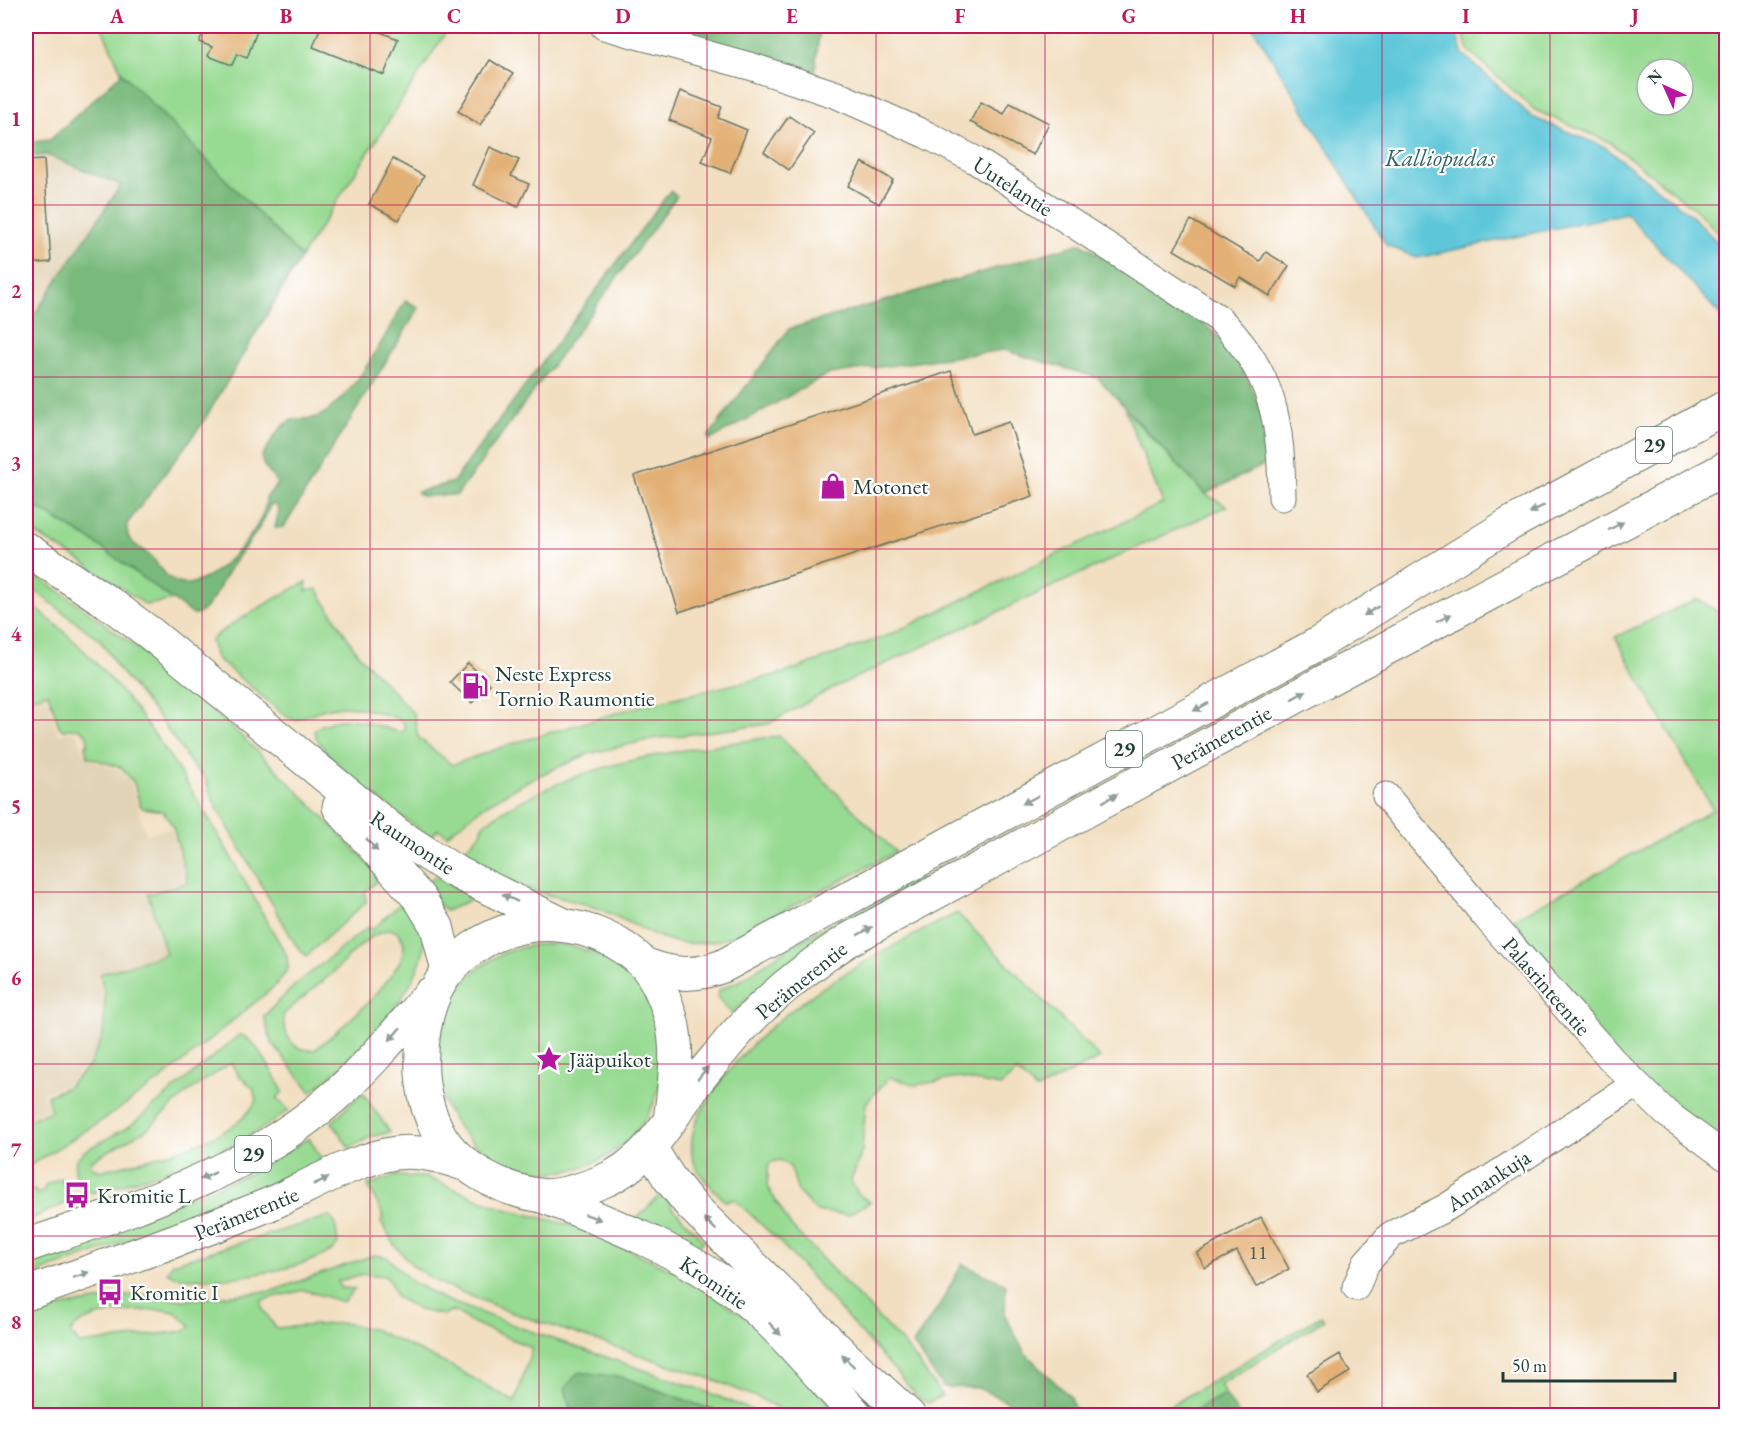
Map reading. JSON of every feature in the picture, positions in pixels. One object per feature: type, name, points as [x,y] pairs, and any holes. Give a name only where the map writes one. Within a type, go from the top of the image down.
[{"type":"main road","name":"Perämerentie","points":[[646,965],[666,973],[684,975],[704,973],[723,966],[1316,645],[1510,524],[1723,408]]},
{"type":"main road","name":"Perämerentie","points":[[670,1121],[696,1082],[732,1039],[799,976],[850,939],[1336,675],[1726,468]]},
{"type":"main road","name":"Raumontie","points":[[26,549],[109,603],[150,634],[398,835],[454,871],[562,924]]},
{"type":"main road","name":"Raumontie","points":[[278,738],[420,899],[437,927],[441,981]]},
{"type":"main road","name":"29","points":[[26,1246],[192,1183],[246,1158],[336,1095],[463,955],[502,932],[525,926],[562,924],[593,933],[619,945],[646,965],[663,997],[671,1019],[675,1079],[670,1121],[650,1148],[627,1168],[602,1182],[570,1191],[539,1195],[500,1184],[467,1165],[439,1134],[427,1105],[421,1076],[422,1044],[441,981]]},
{"type":"main road","name":"Kromitie","points":[[650,1148],[669,1178],[690,1204],[847,1359],[909,1416]]},
{"type":"main road","name":"Perämerentie","points":[[26,1294],[208,1229],[363,1162],[412,1152],[437,1155],[467,1165]]},
{"type":"main road","name":"Kromitie","points":[[539,1195],[629,1230],[732,1289],[770,1324],[857,1416]]},
{"type":"street","name":"Uutelantie","points":[[604,26],[753,67],[837,95],[927,135],[975,160],[1218,318],[1241,340],[1252,356],[1268,393],[1279,431],[1282,498]]},
{"type":"street","name":"Palasrinteentie","points":[[1386,796],[1487,918],[1635,1084],[1666,1113],[1726,1157]]},
{"type":"street","name":"Annankuja","points":[[1356,1287],[1366,1263],[1392,1235],[1447,1207],[1635,1084]]},
{"type":"shaded area","points":[[47,155],[121,185],[26,327],[26,157]]},
{"type":"shaded area","points":[[46,696],[58,735],[75,731],[87,759],[121,771],[130,782],[146,835],[171,828],[186,883],[146,893],[165,953],[97,974],[103,995],[101,1035],[96,1049],[87,1065],[65,1085],[43,1093],[49,1109],[26,1119],[26,702]]},
{"type":"green space","points":[[101,26],[450,26],[301,257],[122,73]]},
{"type":"green space","points":[[655,26],[820,26],[815,71]]},
{"type":"green space","points":[[1462,26],[1726,26],[1726,241],[1695,209],[1609,142],[1535,110],[1467,49]]},
{"type":"green space","points":[[122,73],[301,257],[202,424],[127,524],[130,539],[153,558],[169,578],[178,583],[191,584],[220,568],[235,554],[258,524],[266,498],[277,484],[263,464],[262,456],[280,429],[293,420],[318,417],[339,401],[371,360],[406,300],[419,308],[284,527],[275,528],[279,510],[276,505],[270,505],[258,530],[230,568],[213,598],[199,614],[192,614],[91,540],[26,501],[26,327],[121,185],[47,155],[26,157],[26,143],[50,140]]},
{"type":"green space","points":[[670,191],[677,196],[457,495],[422,496],[417,492],[453,482]]},
{"type":"green space","points":[[1081,243],[1208,327],[1231,349],[1252,388],[1268,428],[1272,461],[1205,494],[1098,378],[1004,350],[828,374],[710,440],[708,437],[789,329]]},
{"type":"green space","points":[[1125,410],[1205,494],[1227,506],[833,688],[768,724],[652,739],[588,754],[529,780],[484,806],[447,835],[438,829],[431,837],[384,803],[330,755],[314,730],[325,724],[345,719],[365,722],[398,732],[404,731],[404,723],[380,713],[346,706],[324,709],[295,720],[287,717],[216,658],[211,641],[240,620],[307,582],[306,591],[317,589],[357,653],[414,714],[418,737],[452,765],[508,745],[647,704],[784,673],[891,634],[1163,503]]},
{"type":"green space","points":[[26,501],[91,540],[174,600],[146,605],[78,559],[26,528]]},
{"type":"green space","points":[[26,568],[115,631],[201,700],[268,762],[374,870],[378,880],[365,892],[366,902],[306,956],[296,945],[213,801],[205,778],[192,765],[160,719],[119,670],[101,641],[26,584]]},
{"type":"green space","points":[[1696,599],[1726,616],[1726,1146],[1626,1066],[1501,926],[1713,810],[1615,637]]},
{"type":"green space","points":[[26,601],[69,636],[108,675],[143,718],[204,811],[287,956],[288,969],[276,985],[163,1078],[109,1116],[26,1168],[26,1121],[51,1111],[47,1096],[67,1087],[89,1066],[103,1035],[105,995],[100,974],[166,954],[148,894],[188,883],[173,826],[163,811],[143,808],[140,805],[134,783],[122,768],[88,757],[85,747],[88,743],[87,735],[78,728],[63,730],[59,726],[48,693],[26,699]]},
{"type":"green space","points":[[779,736],[896,852],[741,933],[699,943],[682,943],[667,939],[599,909],[519,886],[457,856],[482,832],[482,825],[517,803],[588,772],[662,754]]},
{"type":"green space","points":[[918,875],[921,879],[821,939],[798,956],[732,1014],[718,998],[719,990],[741,980],[793,945]]},
{"type":"green space","points":[[435,876],[474,898],[446,911],[423,887]]},
{"type":"green space","points":[[405,899],[423,933],[424,945],[420,964],[410,984],[380,1026],[344,1064],[311,1092],[271,1042],[264,1016],[295,985],[368,927],[373,929]],"holes":[[[391,929],[403,939],[402,954],[394,972],[361,1010],[316,1049],[301,1049],[291,1042],[285,1030],[283,1015],[373,936]]]},
{"type":"green space","points":[[957,913],[1100,1058],[1036,1090],[1017,1072],[1000,1086],[958,1078],[916,1085],[890,1077],[866,1103],[862,1151],[851,1181],[859,1195],[870,1202],[848,1215],[816,1211],[798,1192],[791,1168],[780,1160],[769,1163],[767,1186],[790,1225],[910,1351],[942,1396],[928,1403],[919,1398],[780,1242],[734,1199],[726,1202],[710,1186],[694,1161],[692,1144],[701,1111],[716,1088],[766,1031],[795,1007],[857,966]]},
{"type":"green space","points":[[549,944],[571,946],[603,957],[630,977],[650,1004],[661,1036],[663,1058],[661,1080],[650,1112],[630,1139],[603,1159],[571,1170],[549,1172],[527,1170],[495,1159],[468,1139],[448,1112],[437,1080],[435,1058],[437,1036],[448,1004],[468,977],[495,957],[527,946]]},
{"type":"green space","points":[[239,1035],[252,1042],[264,1058],[283,1091],[277,1099],[289,1110],[244,1139],[195,1161],[92,1193],[81,1187],[75,1172],[76,1159],[86,1150],[130,1126]],"holes":[[[231,1063],[239,1076],[253,1088],[256,1100],[246,1115],[230,1127],[187,1148],[100,1171],[91,1166],[92,1160],[146,1130],[188,1092]]]},
{"type":"green space","points":[[362,1092],[390,1132],[370,1137],[349,1148],[332,1122]]},
{"type":"green space","points":[[309,1138],[322,1160],[213,1209],[26,1277],[26,1261],[249,1174]]},
{"type":"green space","points":[[395,1176],[426,1177],[501,1208],[583,1228],[687,1277],[749,1320],[840,1415],[789,1415],[761,1399],[709,1378],[510,1312],[437,1282],[414,1267],[395,1246],[381,1222],[383,1215],[368,1185]]},
{"type":"green space","points":[[61,1178],[71,1201],[26,1221],[26,1193],[34,1189],[37,1194],[44,1191],[45,1185]]},
{"type":"green space","points":[[663,1192],[672,1207],[704,1241],[693,1251],[634,1221]]},
{"type":"green space","points":[[329,1216],[335,1223],[338,1244],[328,1253],[309,1261],[256,1274],[228,1278],[180,1277],[167,1272],[173,1263]]},
{"type":"green space","points":[[374,1255],[387,1257],[411,1281],[443,1299],[700,1389],[763,1415],[726,1415],[622,1377],[565,1388],[572,1415],[26,1415],[26,1313],[138,1294],[184,1300],[272,1291]],"holes":[[[364,1274],[385,1276],[396,1297],[419,1310],[443,1315],[451,1311],[458,1313],[469,1321],[532,1348],[515,1402],[451,1366],[375,1330],[344,1323],[276,1328],[262,1308],[262,1300],[304,1290],[343,1302],[355,1289],[340,1288],[338,1281]],[[166,1310],[175,1312],[191,1326],[184,1331],[79,1344],[70,1332],[88,1319],[114,1313]]]},
{"type":"green space","points":[[962,1264],[1006,1284],[1005,1315],[1025,1353],[1071,1398],[1076,1415],[1037,1415],[978,1388],[943,1387],[913,1344],[939,1306]]},
{"type":"green space","points":[[1321,1316],[1324,1320],[1220,1384],[1225,1394],[1186,1415],[1154,1416]]},
{"type":"green space","points":[[579,1372],[622,1377],[726,1415],[572,1415],[565,1388]]},
{"type":"green space","points":[[1225,1394],[1239,1415],[1186,1415]]},
{"type":"water","name":"Kalliopudas","points":[[1252,26],[1455,26],[1462,53],[1532,117],[1605,147],[1691,215],[1726,251],[1726,321],[1626,213],[1417,258],[1386,245]]},
{"type":"building","points":[[206,26],[242,26],[257,31],[247,58],[237,54],[232,65],[208,56],[212,47],[199,42]]},
{"type":"building","points":[[321,26],[365,26],[398,39],[384,75],[313,47]]},
{"type":"building","points":[[490,60],[513,74],[480,125],[458,111]]},
{"type":"building","points":[[680,91],[722,107],[718,118],[747,130],[730,173],[702,162],[712,137],[669,120]]},
{"type":"building","points":[[981,102],[1004,114],[1010,103],[1049,123],[1033,155],[970,122]]},
{"type":"building","points":[[789,116],[814,133],[789,170],[764,152]]},
{"type":"building","points":[[490,147],[519,160],[511,176],[529,184],[518,207],[473,185]]},
{"type":"building","points":[[393,159],[424,176],[399,220],[369,204]]},
{"type":"building","points":[[44,160],[51,262],[26,264],[26,161]]},
{"type":"building","points":[[862,162],[893,180],[879,204],[848,186]]},
{"type":"building","points":[[1191,220],[1260,261],[1266,252],[1289,266],[1270,296],[1240,277],[1235,286],[1174,250]]},
{"type":"building","name":"Motonet","points":[[951,371],[972,434],[1009,422],[1033,496],[679,612],[634,476]]},
{"type":"building","points":[[468,663],[490,684],[472,703],[450,682]]},
{"type":"building","points":[[1261,1217],[1289,1269],[1256,1287],[1237,1251],[1205,1268],[1197,1253]]},
{"type":"building","points":[[1340,1354],[1350,1372],[1317,1392],[1307,1374]]},
{"type":"place","name":"Motonet","points":[[833,486]]},
{"type":"place","name":"Neste Express Tornio Raumontie","points":[[475,686]]},
{"type":"place","name":"Jääpuikot","points":[[549,1059]]},
{"type":"place","name":"Kromitie L","points":[[77,1195]]},
{"type":"place","name":"Kromitie I","points":[[110,1292]]}]
